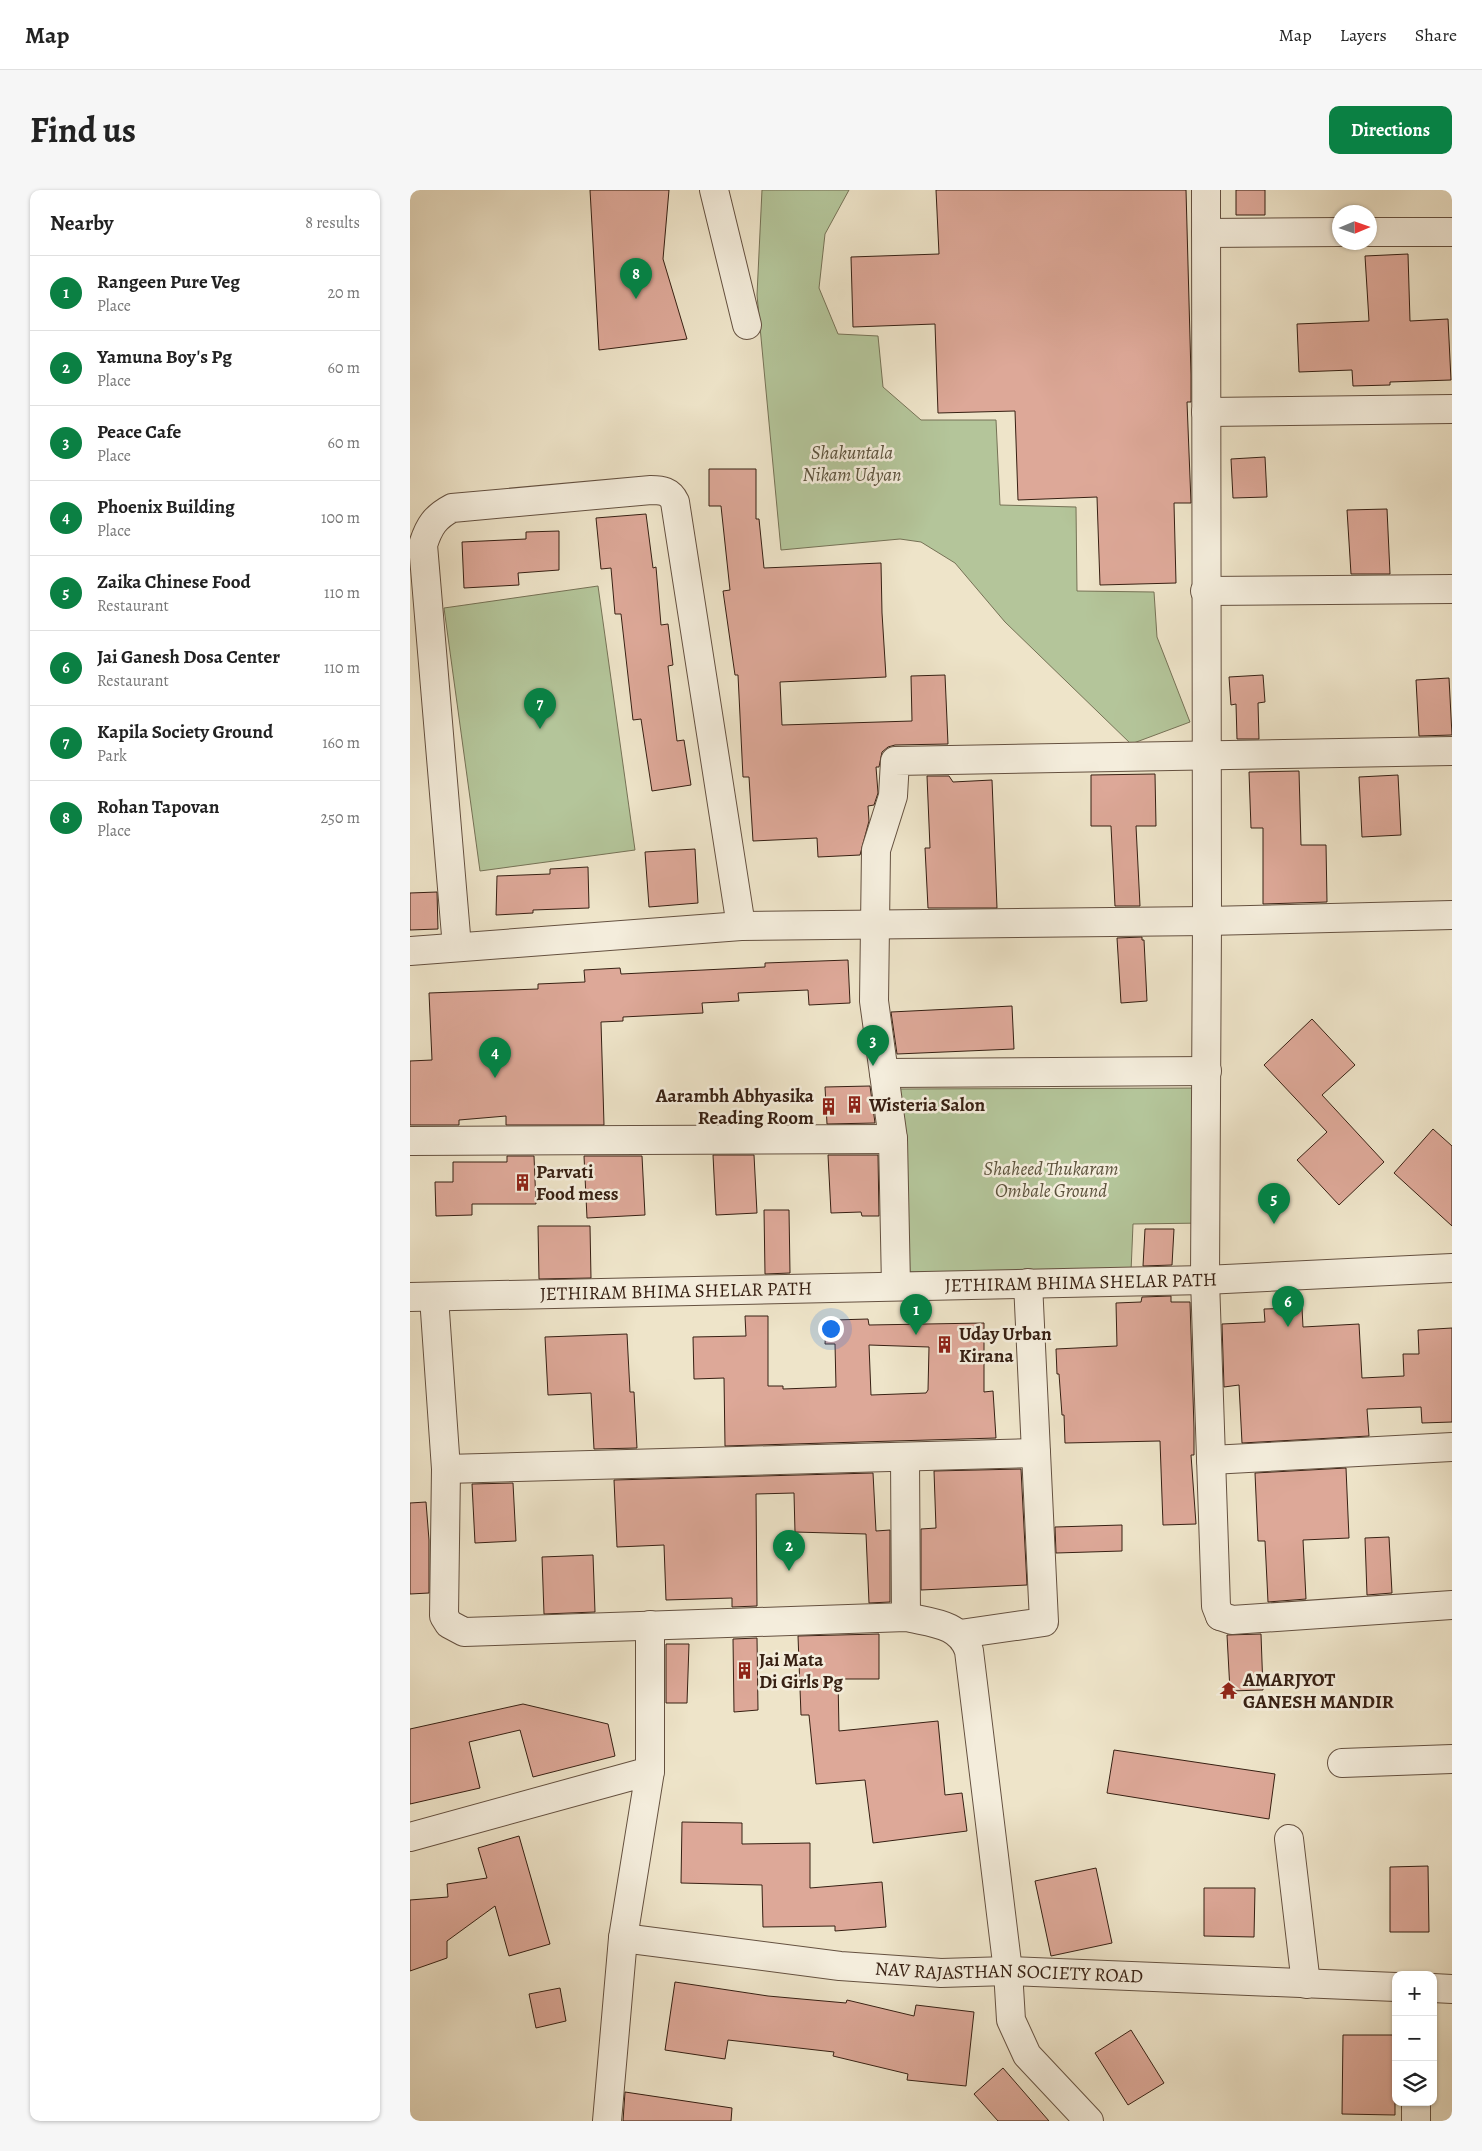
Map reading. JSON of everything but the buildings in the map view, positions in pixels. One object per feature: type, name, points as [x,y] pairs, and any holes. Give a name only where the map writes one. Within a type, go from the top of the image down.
[{"type":"street","points":[[714,190],[747,325]]},
{"type":"street","points":[[1206,190],[1207,1071],[1205,1280],[1216,1606],[1220,1616],[1232,1620],[1452,1604]]},
{"type":"street","points":[[1206,233],[1332,232]]},
{"type":"street","points":[[1377,232],[1452,232]]},
{"type":"street","points":[[1206,412],[1452,410]]},
{"type":"street","points":[[457,947],[423,545],[427,532],[433,521],[452,508],[651,490],[661,490],[669,493],[675,502],[741,926]]},
{"type":"street","points":[[1206,591],[1452,588]]},
{"type":"street","points":[[896,1286],[893,1139],[874,1002],[876,850],[894,796],[895,761],[1452,751]]},
{"type":"street","points":[[410,951],[741,926],[1207,921],[1452,915]]},
{"type":"street","points":[[884,1073],[1207,1071]]},
{"type":"street","points":[[410,1140],[893,1139]]},
{"type":"street","name":"JETHIRAM BHIMA SHELAR PATH","points":[[422,1297],[1205,1280],[1452,1268]]},
{"type":"street","points":[[960,1634],[1044,1622],[1028,1283]]},
{"type":"street","points":[[422,1297],[446,1468],[444,1616],[456,1630],[464,1632],[906,1617],[948,1626],[960,1634],[969,1651],[1008,1970],[1011,2020],[1027,2054],[1089,2121]]},
{"type":"street","points":[[1211,1460],[1452,1447]]},
{"type":"street","points":[[446,1468],[1036,1453]]},
{"type":"street","points":[[905,1457],[906,1617]]},
{"type":"street","points":[[607,2121],[623,1938],[650,1771],[650,1625]]},
{"type":"street","points":[[1342,1763],[1452,1759]]},
{"type":"street","points":[[410,1837],[650,1771]]},
{"type":"street","points":[[1289,1839],[1306,1984]]},
{"type":"street","name":"NAV RAJASTHAN SOCIETY ROAD","points":[[623,1938],[840,1966],[941,1973],[1008,1970],[1392,1987]]},
{"type":"street","points":[[1437,1988],[1452,1989]]},
{"type":"street","points":[[1416,2106],[1416,2121]]},
{"type":"green space","name":"Shakuntala Nikam Udyan","points":[[762,190],[849,190],[825,234],[819,288],[838,334],[878,336],[883,387],[921,420],[996,420],[1000,505],[1076,507],[1077,591],[1154,592],[1157,637],[1190,722],[1131,744],[1005,622],[955,563],[921,542],[900,539],[781,550],[757,295]]},
{"type":"green space","points":[[598,586],[635,850],[480,871],[444,608]]},
{"type":"green space","name":"Shaheed Thukaram Ombale Ground","points":[[1207,1088],[1204,1223],[1133,1224],[1131,1272],[900,1272],[896,1089]]},
{"type":"place","name":"Rohan Tapovan","points":[[636,299]]},
{"type":"place","name":"Kapila Society Ground","points":[[540,729]]},
{"type":"place","name":"Peace Cafe","points":[[873,1066]]},
{"type":"place","name":"Phoenix Building","points":[[495,1078]]},
{"type":"place","name":"Wisteria Salon","points":[[855,1105]]},
{"type":"place","name":"Aarambh Abhyasika Reading Room","points":[[828,1107]]},
{"type":"place","name":"Parvati Food mess","points":[[522,1183]]},
{"type":"place","name":"Zaika Chinese Food","points":[[1274,1224]]},
{"type":"place","name":"Jai Ganesh Dosa Center","points":[[1288,1327]]},
{"type":"place","name":"Rangeen Pure Veg","points":[[916,1335]]},
{"type":"place","name":"Uday Urban Kirana","points":[[945,1345]]},
{"type":"place","name":"Yamuna Boy's Pg","points":[[789,1571]]},
{"type":"place","name":"Jai Mata Di Girls Pg","points":[[745,1671]]},
{"type":"place","name":"AMARJYOT GANESH MANDIR","points":[[1229,1691]]}]
